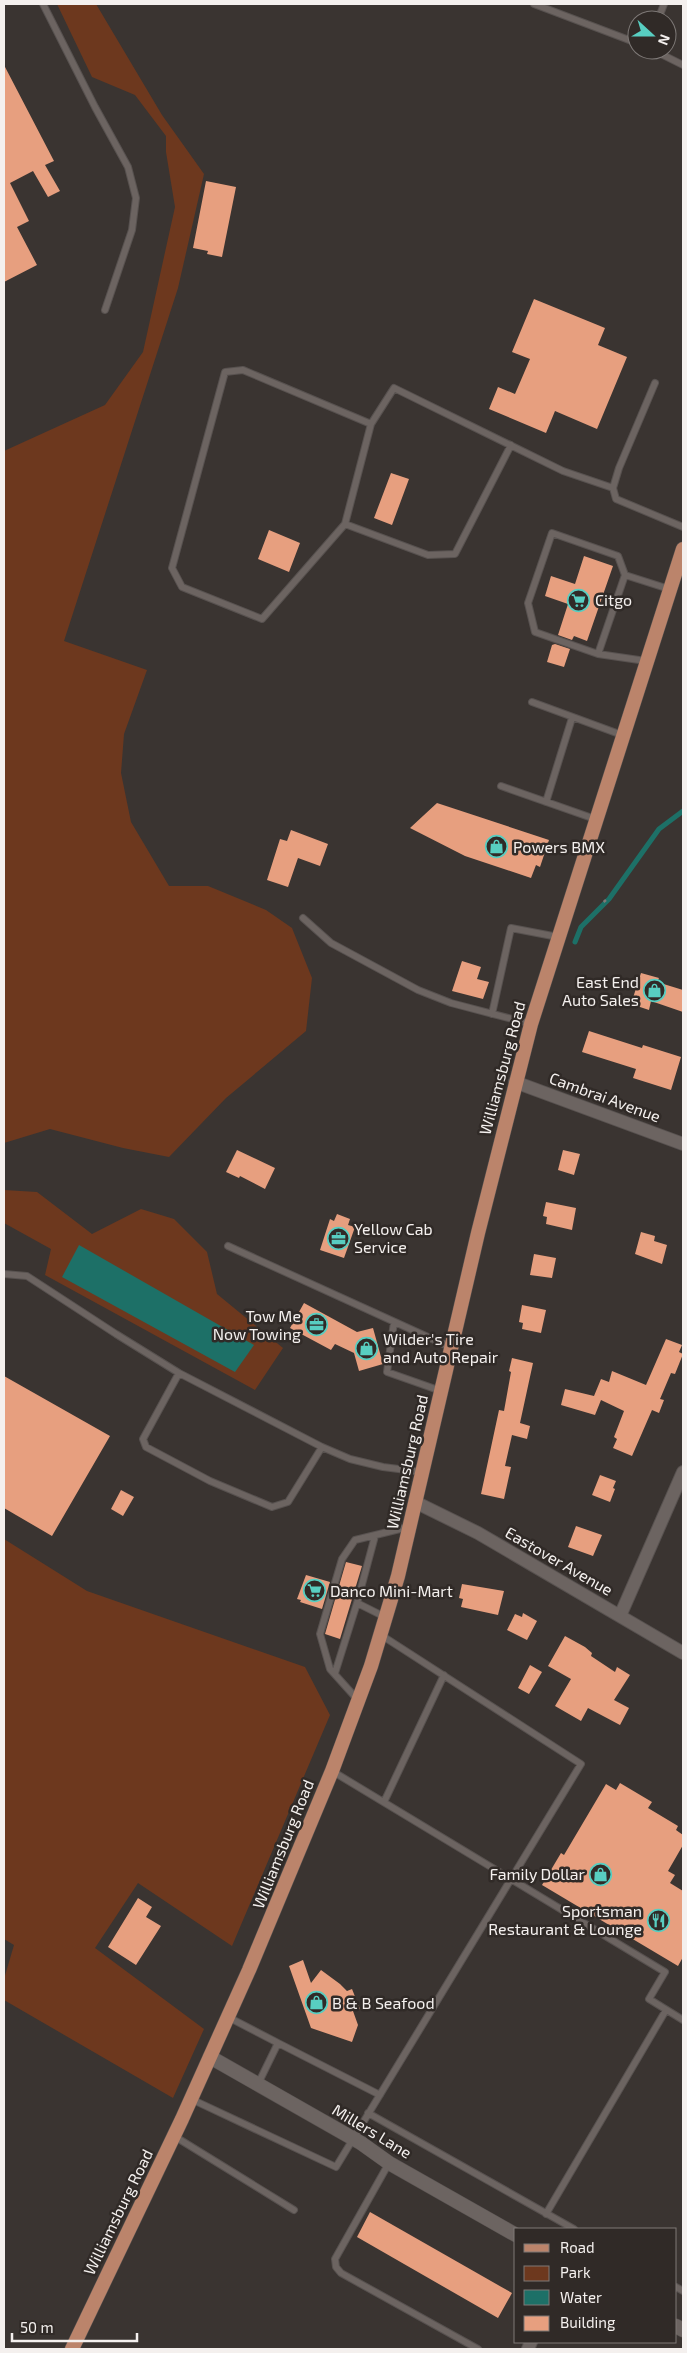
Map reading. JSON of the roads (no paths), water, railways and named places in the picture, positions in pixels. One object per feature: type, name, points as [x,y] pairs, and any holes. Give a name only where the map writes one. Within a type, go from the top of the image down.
[{"type":"main road","name":"Williamsburg Road","points":[[72,2349],[174,2136],[228,2017],[332,1771],[381,1635],[410,1527],[515,1082],[531,1024],[595,819],[683,549]]},
{"type":"street","name":"Cambrai Avenue","points":[[515,1082],[683,1144]]},
{"type":"street","points":[[620,1616],[683,1472]]},
{"type":"street","name":"Eastover Avenue","points":[[415,1502],[478,1533],[683,1653]]},
{"type":"street","name":"Millers Lane","points":[[210,2057],[353,2138],[389,2163],[514,2234]]},
{"type":"lane","points":[[43,4],[94,107],[128,167],[136,198],[132,230],[105,310]]},
{"type":"lane","points":[[534,4],[627,39]]},
{"type":"lane","points":[[371,424],[243,370],[225,372],[172,568],[182,587],[262,619],[345,524],[371,424],[394,388],[564,471],[613,488]]},
{"type":"lane","points":[[655,383],[619,468],[613,488],[616,499],[683,528]]},
{"type":"lane","points":[[345,524],[428,555],[455,554],[511,445]]},
{"type":"lane","points":[[598,654],[625,575],[618,556],[552,533],[528,603],[535,632],[598,654],[646,661]]},
{"type":"lane","points":[[625,575],[669,589]]},
{"type":"lane","points":[[532,702],[622,735]]},
{"type":"lane","points":[[546,802],[572,718]]},
{"type":"lane","points":[[502,786],[595,819]]},
{"type":"lane","points":[[303,918],[332,943],[418,990],[451,1003],[531,1024]]},
{"type":"lane","points":[[492,1014],[511,928],[558,937]]},
{"type":"lane","points":[[228,1246],[452,1348]]},
{"type":"lane","points":[[4,1274],[27,1276],[180,1373],[322,1447],[350,1459],[383,1467],[422,1472]]},
{"type":"lane","points":[[394,1322],[387,1372],[441,1391]]},
{"type":"lane","points":[[180,1373],[143,1439],[146,1447],[210,1481],[272,1507],[288,1502],[322,1447]]},
{"type":"lane","points":[[358,1701],[330,1669],[320,1634],[330,1596],[342,1559],[356,1540],[410,1527]]},
{"type":"lane","points":[[335,1673],[375,1536]]},
{"type":"lane","points":[[357,1603],[386,1618]]},
{"type":"lane","points":[[191,2099],[336,2167],[512,1881],[581,1764],[381,1635]]},
{"type":"lane","points":[[384,1802],[444,1675]]},
{"type":"lane","points":[[332,1771],[665,1972],[649,1999],[683,2020]]},
{"type":"lane","points":[[546,2214],[666,2010]]},
{"type":"lane","points":[[228,2017],[380,2095]]},
{"type":"lane","points":[[258,2085],[278,2043]]},
{"type":"lane","points":[[368,2113],[572,2228]]},
{"type":"lane","points":[[174,2136],[294,2210]]},
{"type":"lane","points":[[389,2163],[335,2259],[336,2267],[341,2273],[478,2349]]},
{"type":"water","points":[[79,1245],[254,1345],[235,1372],[62,1277]]},
{"type":"waterway","points":[[575,942],[581,927],[609,899],[659,829],[683,811]]},
{"type":"place","name":"Citgo","points":[[579,600]]},
{"type":"place","name":"Powers BMX","points":[[497,847]]},
{"type":"place","name":"East End Auto Sales","points":[[655,991]]},
{"type":"place","name":"Yellow Cab Service","points":[[338,1238]]},
{"type":"place","name":"Tow Me Now Towing","points":[[317,1325]]},
{"type":"place","name":"Wilder's Tire and Auto Repair","points":[[367,1348]]},
{"type":"place","name":"Danco Mini-Mart","points":[[314,1591]]},
{"type":"place","name":"Family Dollar","points":[[601,1874]]},
{"type":"place","name":"Sportsman Restaurant & Lounge","points":[[658,1920]]},
{"type":"place","name":"B & B Seafood","points":[[316,2003]]}]
